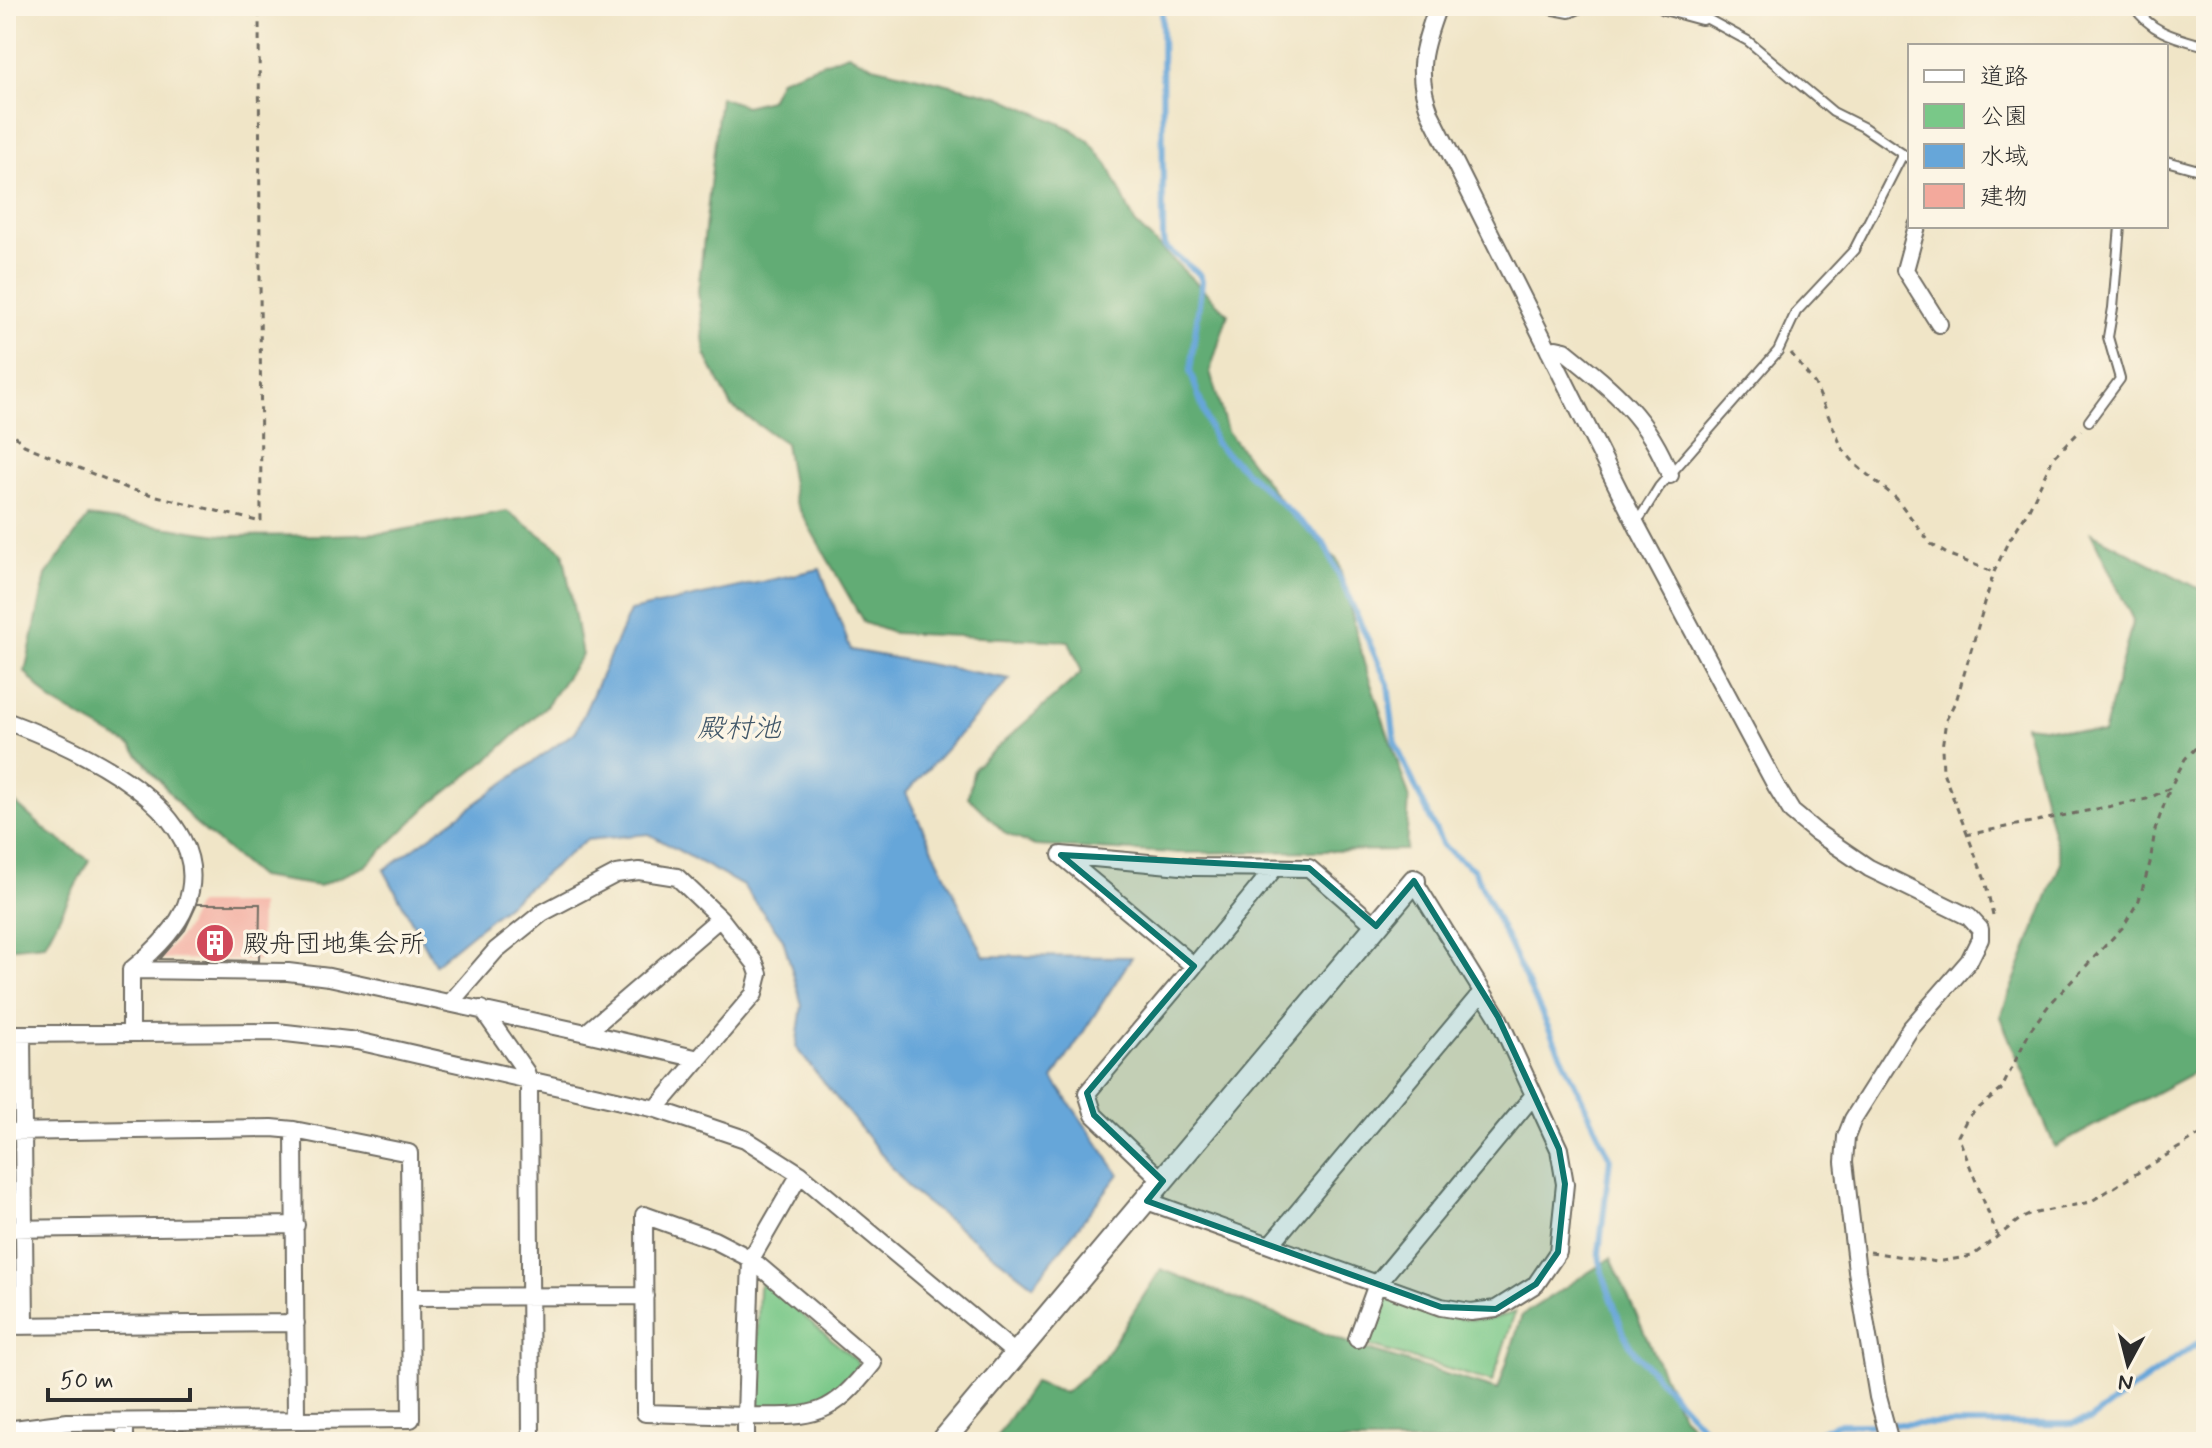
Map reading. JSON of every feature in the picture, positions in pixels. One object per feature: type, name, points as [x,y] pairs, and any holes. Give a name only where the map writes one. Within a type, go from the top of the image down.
[{"type":"street","points":[[1438,6],[1422,58],[1421,85],[1425,100],[1634,519],[1792,812],[1869,868],[1969,917],[1980,929],[1980,939],[1969,961],[1910,1029],[1849,1127],[1844,1162],[1855,1250],[1878,1397],[1890,1442]]},
{"type":"street","points":[[1553,6],[1569,9],[1576,6]]},
{"type":"street","points":[[1665,6],[1705,11]]},
{"type":"street","points":[[1916,228],[1905,270],[1939,324]]},
{"type":"street","points":[[1549,351],[1565,351],[1620,397],[1649,431],[1670,475]]},
{"type":"street","points":[[6,721],[47,738],[133,783],[162,809],[180,837],[191,884],[186,906],[172,929],[131,970],[131,1033]]},
{"type":"street","points":[[1194,966],[1061,855],[1192,867],[1309,868],[1376,926]]},
{"type":"street","points":[[1163,1181],[1094,1115],[1087,1093],[1273,870]]},
{"type":"street","points":[[451,1002],[496,950],[542,913],[616,874],[639,871],[677,877],[720,918],[755,963],[759,974],[754,994],[656,1109]]},
{"type":"street","points":[[942,1442],[1414,881],[1498,1017],[1559,1149],[1565,1184],[1558,1252],[1536,1284],[1496,1309],[1471,1312],[1441,1307],[1147,1201]]},
{"type":"street","points":[[586,1033],[720,918]]},
{"type":"street","points":[[131,970],[288,972],[368,984],[699,1059]]},
{"type":"street","points":[[1270,1245],[1482,992]]},
{"type":"street","points":[[482,1009],[526,1072],[529,1081],[531,1442]]},
{"type":"street","points":[[25,1325],[15,1228],[14,1034],[313,1034],[357,1041],[656,1109],[745,1139],[800,1174],[1016,1354]]},
{"type":"street","points":[[1357,1339],[1377,1284],[1533,1096]]},
{"type":"street","points":[[6,1430],[68,1422],[411,1419],[409,1153],[294,1130],[15,1132]]},
{"type":"street","points":[[294,1130],[296,1420]]},
{"type":"street","points":[[746,1442],[751,1259],[800,1174]]},
{"type":"street","points":[[644,1215],[714,1240],[751,1259],[873,1363],[825,1410],[802,1417],[645,1413],[644,1215]]},
{"type":"street","points":[[15,1228],[296,1225]]},
{"type":"street","points":[[410,1297],[645,1296]]},
{"type":"street","points":[[6,1326],[296,1323]]},
{"type":"street","points":[[125,1422],[125,1442]]},
{"type":"lane","points":[[2134,6],[2140,16],[2159,32],[2206,46]]},
{"type":"lane","points":[[1634,519],[1641,516],[1659,487],[1778,351],[1796,312],[1854,250],[1907,156],[1863,127],[1833,112],[1748,41],[1705,11]]},
{"type":"lane","points":[[2168,162],[2206,172]]},
{"type":"lane","points":[[2089,421],[2120,379],[2108,337],[2120,228]]},
{"type":"path","points":[[6,427],[24,445],[129,489],[261,522],[259,6]]},
{"type":"path","points":[[1783,339],[1815,384],[1842,448],[1857,466],[1896,498],[1931,544],[1947,554],[1994,572]]},
{"type":"path","points":[[1980,929],[1992,924],[1993,909],[1985,880],[1943,772],[1946,720],[1957,698],[1994,572],[2053,458],[2089,421]]},
{"type":"path","points":[[1998,1237],[1958,1136],[1968,1117],[2001,1090],[2031,1029],[2049,1005],[2123,927],[2139,900],[2150,863],[2155,830],[2170,788],[2185,759],[2206,737]]},
{"type":"path","points":[[1966,835],[2112,808],[2147,799],[2170,788]]},
{"type":"path","points":[[1855,1250],[1937,1262],[1972,1256],[2019,1220],[2031,1214],[2090,1202],[2206,1131]]},
{"type":"highlighted area","points":[[1061,855],[1309,868],[1376,926],[1414,881],[1498,1017],[1559,1149],[1565,1184],[1558,1252],[1536,1284],[1496,1309],[1441,1307],[1147,1201],[1163,1181],[1094,1115],[1087,1093],[1194,966]]},
{"type":"green space","points":[[848,54],[873,66],[1001,97],[1070,128],[1089,141],[1108,165],[1135,223],[1228,314],[1210,371],[1227,431],[1285,506],[1338,561],[1364,663],[1409,796],[1406,850],[1176,853],[1035,846],[1006,834],[968,797],[974,768],[1082,672],[1069,641],[893,633],[864,623],[795,502],[785,443],[732,407],[705,354],[698,291],[720,97],[745,106],[770,100],[780,79]]},
{"type":"green space","points":[[507,511],[563,551],[582,655],[546,706],[491,757],[425,809],[366,866],[319,886],[259,877],[193,821],[131,746],[51,701],[25,672],[46,575],[88,517],[228,536],[328,535],[385,533]]},
{"type":"green space","points":[[2091,533],[2206,592],[2206,1066],[2055,1147],[2000,1017],[2061,862],[2025,725],[2103,734],[2133,620]]},
{"type":"green space","points":[[6,795],[48,832],[89,860],[45,944],[6,948]]},
{"type":"green space","points":[[1611,1258],[1681,1415],[1709,1442],[993,1442],[1034,1382],[1065,1393],[1103,1359],[1161,1269],[1358,1347],[1498,1390],[1522,1315]]},
{"type":"green space","points":[[762,1281],[856,1360],[859,1367],[816,1401],[761,1409],[755,1403],[759,1288]]},
{"type":"green space","points":[[1385,1298],[1433,1313],[1466,1319],[1499,1317],[1515,1312],[1492,1382],[1363,1344],[1379,1300]]},
{"type":"water","name":"殿村池","points":[[820,569],[851,650],[1010,679],[906,793],[984,956],[1132,957],[1053,1079],[1119,1174],[1033,1285],[912,1192],[796,1048],[802,1005],[783,939],[743,886],[649,834],[586,840],[435,964],[384,870],[576,731],[630,611]]},
{"type":"building","name":"殿舟団地集会所","points":[[197,904],[260,904],[259,961],[160,959],[185,930]]},
{"type":"waterway","points":[[1162,6],[1163,239],[1164,246],[1199,274],[1202,281],[1190,371],[1215,443],[1324,543],[1388,684],[1395,743],[1443,846],[1474,870],[1610,1158],[1599,1253],[1602,1272],[1625,1336],[1635,1353],[1716,1442]]},
{"type":"waterway","points":[[1796,1442],[1837,1424],[2071,1424],[2089,1420],[2206,1337]]},
{"type":"place","name":"殿舟団地集会所","points":[[215,943]]}]
